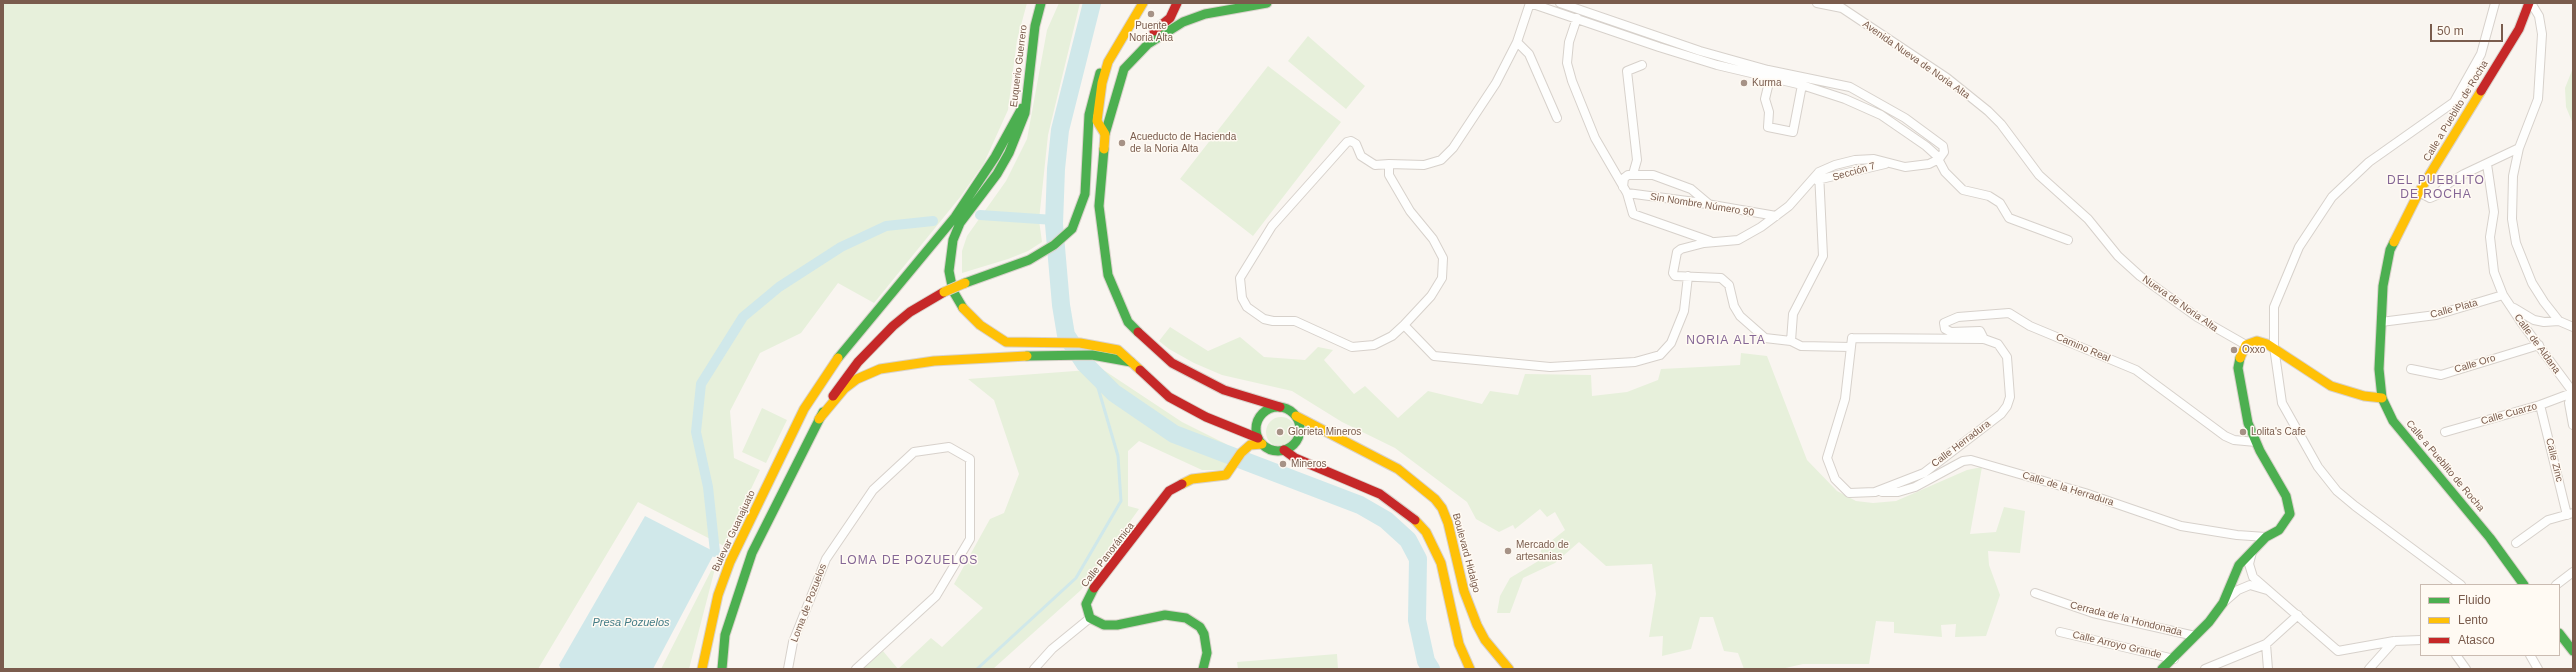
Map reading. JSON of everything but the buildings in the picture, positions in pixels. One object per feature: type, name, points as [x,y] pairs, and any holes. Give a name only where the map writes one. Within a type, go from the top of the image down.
[{"type":"main road","name":"Euquerio Guerrero","points":[[1041,3],[1036,21],[1025,113],[1009,153],[997,174],[960,223],[953,240],[949,271],[953,291],[958,302],[993,335],[1006,342],[1048,344],[1080,343],[1118,350],[1131,362]]},
{"type":"main road","points":[[1036,21],[1045,3]]},
{"type":"main road","points":[[722,669],[725,636],[741,582],[752,553],[819,419],[843,381],[872,347],[910,312],[944,292],[965,283],[1008,269],[1048,250],[1064,237],[1075,224],[1085,194],[1089,114],[1098,77],[1144,3]]},
{"type":"main road","points":[[1118,84],[1116,68],[1121,60],[1140,40],[1163,25],[1170,18],[1177,3]]},
{"type":"main road","points":[[819,419],[844,389],[867,374],[880,369],[934,361],[1092,354],[1131,362],[1169,397],[1206,417],[1260,441],[1272,450],[1284,450],[1294,444],[1299,433],[1296,416],[1286,408],[1224,390],[1172,363],[1155,350],[1128,322],[1108,275],[1099,206],[1105,134],[1118,84],[1124,68],[1134,57],[1162,33],[1183,22],[1223,9],[1267,3]]},
{"type":"main road","name":"Calle a Pueblito de Rocha","points":[[2523,584],[2473,517],[2401,433],[2387,410],[2382,398],[2379,369],[2385,268],[2390,250],[2419,192],[2519,28],[2530,3]]},
{"type":"main road","points":[[1105,134],[1097,121],[1102,83],[1108,62],[1119,41]]},
{"type":"main road","name":"Bulevar Guanajuato","points":[[702,669],[718,595],[730,562],[804,410],[840,355],[955,216],[980,181],[1020,113],[1027,91]]},
{"type":"main road","points":[[2162,669],[2174,659],[2209,622],[2223,603],[2239,565],[2266,537],[2279,530],[2286,522],[2290,514],[2290,505],[2256,442],[2242,398],[2238,368],[2241,352],[2246,346],[2257,341],[2274,347],[2331,386],[2364,396],[2382,398]]},
{"type":"main road","points":[[1260,441],[1256,426],[1262,414],[1273,407],[1280,407]]},
{"type":"main road","name":"Boulevard Hidalgo","points":[[1296,416],[1398,469],[1434,499],[1442,508],[1448,523],[1464,591],[1477,625],[1485,640],[1509,669]]},
{"type":"main road","name":"Calle Panorámica","points":[[1090,618],[1086,604],[1089,596],[1169,491],[1192,479],[1226,475],[1232,470],[1241,453],[1250,444],[1260,441]]},
{"type":"main road","points":[[1284,450],[1295,458],[1380,494],[1417,521],[1426,532],[1440,562],[1459,644],[1470,669]]},
{"type":"main road","points":[[1090,618],[1104,625],[1117,625],[1165,614],[1186,618],[1200,627],[1204,634],[1207,653],[1203,669]]},
{"type":"main road","points":[[2560,633],[2573,651]]},
{"type":"street","points":[[1389,164],[1389,175],[1407,205],[1433,239],[1443,258],[1442,278],[1431,296],[1404,325],[1392,336],[1374,345],[1352,347],[1295,321],[1273,321],[1264,319],[1247,307],[1242,298],[1240,278],[1272,226],[1347,142],[1351,141],[1356,144],[1361,156],[1370,164],[1389,164],[1424,165],[1441,160],[1453,148],[1496,84],[1517,42],[1530,3],[1659,47],[1770,78],[1802,85],[1845,99],[1881,115],[1926,146],[1939,158],[1945,172],[1963,190],[1989,196],[2000,203],[2009,218],[2068,240]]},
{"type":"street","points":[[1560,3],[1706,52],[1772,71],[1850,87],[1905,118],[1934,138],[1944,146],[1944,152],[1939,158]]},
{"type":"street","name":"Avenida Nueva de Noria Alta","points":[[1817,3],[1842,8],[1947,78],[1988,111],[2001,124],[2039,175],[2088,220],[2118,256]]},
{"type":"street","points":[[2460,584],[2337,491],[2318,467],[2282,404],[2274,347],[2274,308],[2299,247],[2332,197],[2369,162],[2454,102],[2481,54],[2495,3]]},
{"type":"street","points":[[2530,3],[2539,16],[2542,34],[2538,99],[2519,148],[2513,176],[2512,219],[2516,243],[2532,283],[2559,321]]},
{"type":"street","points":[[1577,18],[1570,42],[1568,63],[1572,81],[1595,138],[1625,190],[1633,214],[1713,242]]},
{"type":"street","points":[[1517,42],[1529,54],[1557,118]]},
{"type":"street","points":[[1633,174],[1637,160],[1627,71],[1642,65]]},
{"type":"street","points":[[1770,78],[1765,99],[1769,112],[1768,127],[1793,132],[1802,85]]},
{"type":"street","points":[[2419,192],[2430,198],[2437,195],[2449,183],[2519,148]]},
{"type":"street","name":"Sección 7","points":[[1818,178],[1855,160],[1874,159],[1888,164],[1905,167],[1929,164],[1939,158]]},
{"type":"street","name":"Sección 7","points":[[1818,178],[1872,165],[1888,164]]},
{"type":"street","name":"Calle de Aldana","points":[[2487,164],[2494,212],[2490,252],[2494,272],[2503,295],[2572,393]]},
{"type":"street","points":[[1625,190],[1624,178],[1633,174],[1653,175],[1691,190],[1712,207]]},
{"type":"street","points":[[1818,178],[1789,206],[1738,240],[1713,242],[1681,249],[1677,252],[1673,273],[1675,276],[1721,278],[1729,285],[1734,306],[1740,316],[1765,338],[1791,341],[1801,346],[1851,347],[1852,338],[1984,338]]},
{"type":"street","points":[[1791,341],[1793,314],[1823,256],[1818,178]]},
{"type":"street","name":"Sin Nombre Número 90","points":[[1625,190],[1695,202],[1712,207],[1776,216]]},
{"type":"street","name":"Nueva de Noria Alta","points":[[2118,256],[2140,276],[2197,317],[2246,346]]},
{"type":"street","points":[[1404,325],[1434,356],[1550,367],[1635,362],[1660,355],[1671,343],[1684,311],[1688,276]]},
{"type":"street","name":"Calle Plata","points":[[2381,322],[2436,315],[2503,295]]},
{"type":"street","name":"Calle de Aldana","points":[[2512,307],[2534,320],[2544,322],[2559,321],[2573,327]]},
{"type":"street","name":"Camino Real","points":[[1984,338],[1980,331],[1951,332],[1945,328],[1944,323],[1958,317],[2009,313],[2030,326],[2136,370],[2225,436],[2234,440],[2256,442]]},
{"type":"street","name":"Calle Herradura","points":[[1851,347],[1845,399],[1827,458],[1835,479],[1849,492],[1875,492],[1924,473],[2002,414],[2010,397],[2007,357],[1998,344],[1984,338]]},
{"type":"street","name":"Calle Oro","points":[[2411,369],[2441,375],[2539,345]]},
{"type":"street","points":[[2572,393],[2569,403],[2573,425]]},
{"type":"street","name":"Calle Cuarzo","points":[[2445,432],[2540,405],[2572,393]]},
{"type":"street","name":"Calle Zinc","points":[[2540,405],[2570,514]]},
{"type":"street","name":"Loma de Pozuelos","points":[[788,669],[793,642],[826,559],[873,490],[914,452],[949,447],[970,459],[970,539],[936,596],[856,669]]},
{"type":"street","name":"Calle de la Herradura","points":[[1875,492],[1898,492],[1915,486],[1963,461],[1970,460],[2085,493],[2181,526],[2237,535],[2266,537]]},
{"type":"street","points":[[2516,543],[2548,520],[2570,514]]},
{"type":"street","points":[[2252,551],[2249,564],[2250,572],[2267,590],[2338,650],[2394,641],[2420,640]]},
{"type":"street","points":[[2557,584],[2573,572]]},
{"type":"street","points":[[2223,603],[2238,590],[2250,585],[2267,590]]},
{"type":"street","name":"Cerrada de la Hondonada","points":[[2035,593],[2093,613],[2195,636]]},
{"type":"street","points":[[2205,669],[2266,644],[2298,615]]},
{"type":"street","points":[[1034,669],[1052,649],[1090,618]]},
{"type":"street","name":"Calle Arroyo Grande","points":[[2060,632],[2174,659]]},
{"type":"street","points":[[2370,669],[2394,641]]},
{"type":"street","points":[[2266,644],[2268,669]]},
{"type":"street","points":[[2457,656],[2466,669]]},
{"type":"street","points":[[2531,656],[2538,669]]},
{"type":"green space","points":[[3,3],[1027,3],[1017,40],[1008,110],[984,163],[961,196],[874,303],[838,283],[801,333],[760,353],[730,411],[734,458],[760,470],[724,546],[638,502],[538,669],[3,669]]},
{"type":"green space","points":[[1059,3],[1080,3],[1048,135],[1039,220],[1042,242],[1028,251],[1008,259],[962,273],[962,251],[967,236],[1006,181],[1027,139],[1047,30]]},
{"type":"green space","points":[[1308,36],[1365,86],[1346,109],[1288,61]]},
{"type":"green space","points":[[1268,66],[1341,122],[1253,236],[1180,179]]},
{"type":"green space","points":[[2573,68],[2573,124],[2566,107],[2565,88]]},
{"type":"green space","points":[[1170,327],[1208,351],[1240,337],[1264,357],[1305,360],[1318,347],[1333,350],[1324,360],[1354,394],[1365,386],[1398,418],[1428,391],[1482,404],[1490,391],[1518,395],[1525,374],[1591,375],[1592,396],[1627,392],[1658,380],[1661,369],[1740,365],[1741,353],[1767,356],[1807,460],[1837,491],[1856,501],[1873,503],[1896,501],[1967,470],[1982,467],[1970,534],[1996,532],[2004,507],[2025,511],[2020,553],[1988,551],[1989,565],[2000,595],[1986,636],[1955,637],[1956,624],[1941,625],[1942,637],[1894,633],[1894,622],[1876,621],[1869,664],[1803,664],[1781,669],[1744,669],[1738,653],[1724,651],[1713,617],[1700,617],[1691,649],[1662,656],[1663,636],[1649,637],[1656,594],[1652,564],[1606,566],[1579,542],[1555,563],[1523,578],[1510,613],[1497,613],[1500,596],[1510,578],[1540,560],[1541,549],[1565,530],[1555,512],[1547,517],[1540,509],[1515,529],[1513,525],[1499,532],[1476,519],[1467,502],[1395,448],[1342,422],[1292,391],[1222,375],[1194,363],[1169,349],[1159,341]]},
{"type":"green space","points":[[1102,369],[1182,422],[1226,444],[1232,451],[1224,470],[1202,470],[1139,441],[1128,451],[1128,506],[1139,509],[1081,590],[993,669],[898,669],[931,638],[942,647],[983,608],[954,584],[990,519],[1004,513],[1019,474],[994,400],[968,379]]},
{"type":"green space","points":[[762,408],[787,420],[766,463],[742,452]]},
{"type":"green space","points":[[1281,417],[1291,422],[1296,432],[1291,442],[1281,447],[1271,442],[1266,432],[1271,422]]},
{"type":"green space","points":[[718,557],[689,669],[661,669]]},
{"type":"green space","points":[[883,651],[898,669],[863,669]]},
{"type":"green space","points":[[1337,654],[1338,669],[1238,669],[1237,662]]},
{"type":"water","name":"Presa Pozuelos","points":[[645,516],[715,552],[653,669],[561,669],[559,665]]},
{"type":"waterway","points":[[1092,3],[1060,130],[1056,169],[1054,224],[1061,305],[1066,335],[1085,364],[1114,393],[1174,434],[1360,505],[1386,520],[1408,540],[1418,559],[1417,620],[1426,661],[1431,669]]},
{"type":"waterway","points":[[980,215],[1054,220]]},
{"type":"waterway","points":[[715,552],[708,487],[696,432],[701,384],[743,317],[779,287],[841,247],[886,226],[933,221]]},
{"type":"waterway","points":[[977,669],[1076,578],[1121,501],[1118,456],[1094,374]]},
{"type":"traffic: fast","points":[[963,308],[953,291],[949,271],[953,240],[960,223],[997,174],[1009,153],[1025,113],[1035,26],[1041,3]]},
{"type":"traffic: fast","points":[[1105,134],[1124,69],[1148,44],[1183,22],[1205,14],[1267,3]]},
{"type":"traffic: fast","points":[[965,283],[1029,260],[1054,245],[1072,229],[1085,194],[1089,115],[1100,73]]},
{"type":"traffic: fast","points":[[838,358],[955,217],[995,157],[1022,108]]},
{"type":"traffic: fast","points":[[1104,149],[1099,206],[1108,275],[1128,322],[1138,332]]},
{"type":"traffic: fast","points":[[2394,242],[2390,250],[2383,286],[2379,369],[2382,398],[2393,421],[2490,538],[2523,584]]},
{"type":"traffic: fast","points":[[1027,356],[1092,355],[1131,362]]},
{"type":"traffic: fast","points":[[2162,669],[2209,622],[2223,603],[2239,565],[2266,537],[2279,530],[2290,514],[2286,496],[2260,451],[2248,423],[2238,368],[2240,358]]},
{"type":"traffic: fast","points":[[1278,407],[1290,411],[1296,417],[1300,429],[1296,441],[1290,447],[1278,451],[1266,447],[1260,441],[1256,429],[1260,417],[1266,411],[1278,407]]},
{"type":"traffic: fast","points":[[722,669],[725,635],[752,553],[823,412]]},
{"type":"traffic: fast","points":[[1094,588],[1086,604],[1090,618],[1104,625],[1117,625],[1165,615],[1186,618],[1200,627],[1204,634],[1207,653],[1203,669]]},
{"type":"traffic: fast","points":[[2560,634],[2573,651]]},
{"type":"traffic: slow","points":[[1104,149],[1105,134],[1097,121],[1102,83],[1108,62],[1143,3]]},
{"type":"traffic: slow","points":[[2394,242],[2419,192],[2481,91]]},
{"type":"traffic: slow","points":[[944,292],[965,283]]},
{"type":"traffic: slow","points":[[963,308],[980,325],[1006,342],[1080,343],[1118,350],[1140,370]]},
{"type":"traffic: slow","points":[[2240,358],[2246,345],[2257,341],[2267,344],[2331,386],[2364,396],[2382,398]]},
{"type":"traffic: slow","points":[[819,419],[844,389],[857,379],[880,369],[934,361],[1027,356]]},
{"type":"traffic: slow","points":[[702,669],[718,595],[730,562],[804,409],[838,358]]},
{"type":"traffic: slow","points":[[1296,416],[1398,469],[1435,499],[1442,508],[1448,523],[1464,591],[1477,625],[1485,640],[1509,669]]},
{"type":"traffic: slow","points":[[1182,484],[1192,479],[1226,475],[1241,453],[1250,445],[1262,444]]},
{"type":"traffic: slow","points":[[1415,520],[1426,532],[1441,563],[1459,644],[1470,669]]},
{"type":"traffic: jam","points":[[1154,31],[1170,18],[1177,3]]},
{"type":"traffic: jam","points":[[2481,91],[2519,29],[2529,3]]},
{"type":"traffic: jam","points":[[833,396],[858,362],[893,326],[910,312],[944,292]]},
{"type":"traffic: jam","points":[[1138,332],[1172,363],[1224,390],[1280,407]]},
{"type":"traffic: jam","points":[[1140,370],[1169,397],[1206,417],[1258,438]]},
{"type":"traffic: jam","points":[[1284,450],[1295,458],[1380,494],[1415,520]]},
{"type":"traffic: jam","points":[[1094,588],[1169,491],[1182,484]]},
{"type":"place","name":"Puente Noria Alta","points":[[1151,14]]},
{"type":"place","name":"Kurma","points":[[1744,83]]},
{"type":"place","name":"Acueducto de Hacienda de la Noria Alta","points":[[1122,143]]},
{"type":"place","name":"Oxxo","points":[[2234,350]]},
{"type":"place","name":"Glorieta Mineros","points":[[1280,432]]},
{"type":"place","name":"Lolita's Cafe","points":[[2243,432]]},
{"type":"place","name":"Mineros","points":[[1283,464]]},
{"type":"place","name":"Mercado de artesanias","points":[[1508,551]]},
{"type":"district","name":"DEL PUEBLITO DE ROCHA","points":[[2436,188]]},
{"type":"district","name":"NORIA ALTA","points":[[1726,341]]},
{"type":"district","name":"LOMA DE POZUELOS","points":[[909,561]]}]
